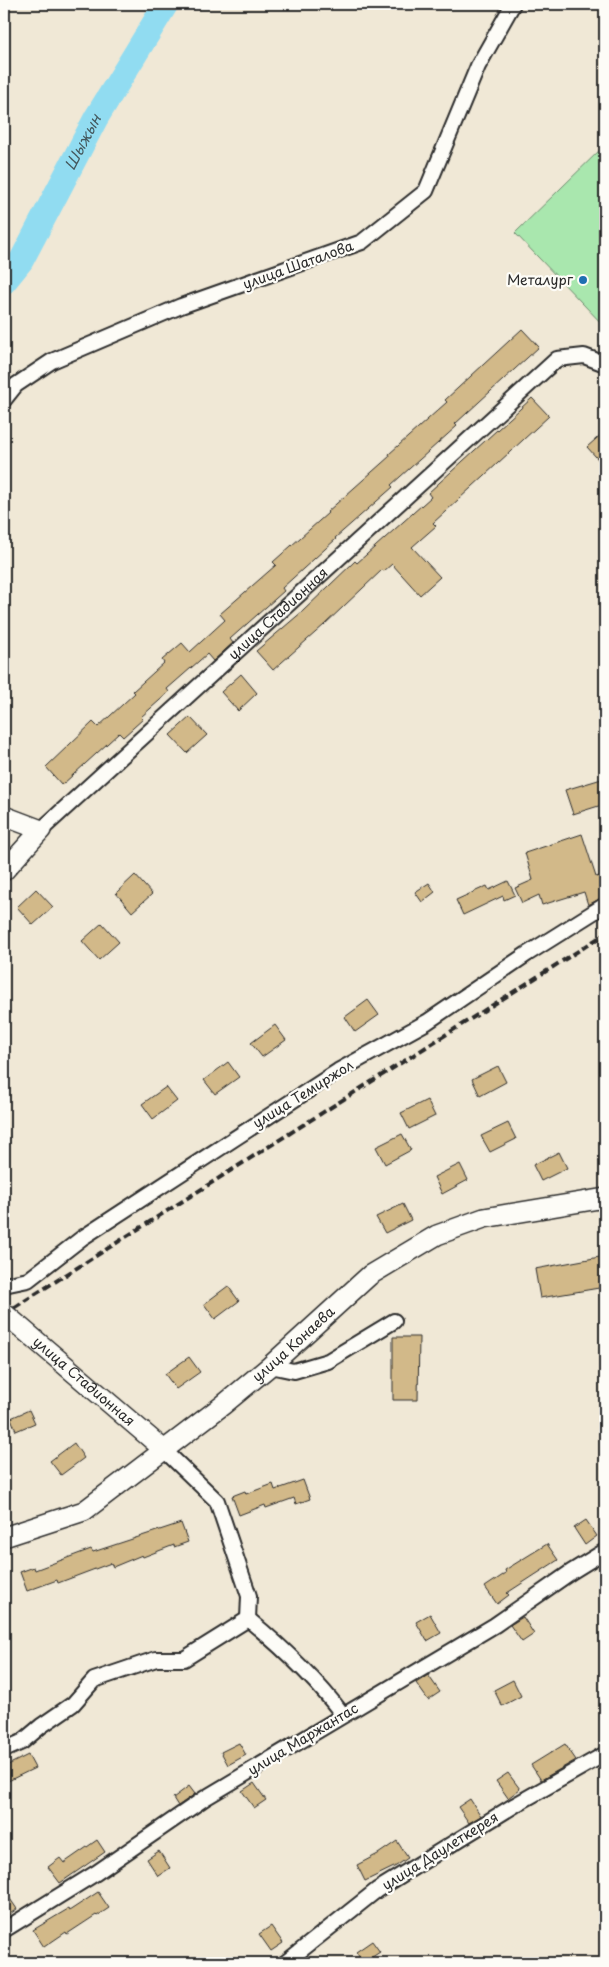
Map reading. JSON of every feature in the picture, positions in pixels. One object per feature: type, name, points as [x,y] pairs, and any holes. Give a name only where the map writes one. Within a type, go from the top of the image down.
[{"type":"street","name":"улица Шаталова","points":[[4,400],[16,385],[52,361],[181,306],[362,242],[426,191],[478,66],[513,4]]},
{"type":"street","name":"улица Стадионная","points":[[4,871],[40,830],[557,359],[584,356],[605,364]]},
{"type":"street","points":[[4,816],[40,830]]},
{"type":"street","name":"улица Темиржол","points":[[4,1286],[28,1280],[82,1238],[338,1071],[427,1022],[527,954],[605,905]]},
{"type":"street","name":"улица Конаева","points":[[4,1536],[84,1511],[223,1405],[270,1366],[370,1275],[437,1235],[484,1218],[605,1198]]},
{"type":"street","name":"улица Стадионная","points":[[4,1313],[163,1449]]},
{"type":"street","points":[[270,1366],[294,1371],[328,1361],[394,1321]]},
{"type":"street","points":[[163,1449],[217,1500],[249,1596],[248,1619]]},
{"type":"street","name":"улица Маржантас","points":[[4,1930],[96,1872],[205,1798],[495,1625],[570,1572],[605,1551]]},
{"type":"street","points":[[248,1619],[269,1636],[326,1691],[343,1715]]},
{"type":"street","points":[[4,1750],[22,1742],[73,1704],[94,1680],[156,1659],[184,1659],[248,1619]]},
{"type":"street","name":"улица Даулеткерея","points":[[285,1963],[377,1890],[515,1805],[605,1754]]},
{"type":"green space","name":"Металург","points":[[605,145],[605,327],[515,233]]},
{"type":"building","points":[[522,329],[539,347],[455,424],[457,426],[391,485],[393,487],[282,588],[284,591],[230,639],[233,643],[213,661],[207,654],[167,689],[169,692],[141,717],[143,719],[123,737],[119,733],[62,785],[46,767],[93,722],[98,727],[164,663],[162,660],[182,643],[190,652],[225,620],[220,614],[276,565],[273,562],[390,456],[389,454],[447,402],[445,400]]},
{"type":"building","points":[[532,398],[549,416],[433,523],[436,526],[412,547],[440,577],[420,595],[392,564],[384,571],[382,570],[273,670],[256,651],[303,611],[355,561],[357,563],[431,497],[428,493]]},
{"type":"building","points":[[605,431],[605,467],[587,447]]},
{"type":"building","points":[[241,674],[257,693],[238,711],[221,692]]},
{"type":"building","points":[[190,717],[207,735],[187,753],[170,735]]},
{"type":"building","points":[[605,778],[605,804],[573,814],[565,790]]},
{"type":"building","points":[[582,834],[596,877],[605,874],[605,896],[588,905],[584,892],[542,905],[539,895],[522,903],[515,888],[533,880],[525,853]]},
{"type":"building","points":[[135,875],[152,894],[132,912],[116,893]]},
{"type":"building","points":[[508,881],[515,895],[504,900],[503,896],[463,915],[456,900],[487,886],[489,890]]},
{"type":"building","points":[[429,883],[435,892],[422,902],[415,892]]},
{"type":"building","points":[[36,889],[53,907],[33,925],[17,907]]},
{"type":"building","points":[[102,923],[119,942],[99,960],[82,941]]},
{"type":"building","points":[[368,1000],[379,1015],[355,1032],[345,1017]]},
{"type":"building","points":[[275,1025],[286,1040],[262,1057],[251,1043]]},
{"type":"building","points":[[228,1062],[239,1077],[215,1094],[204,1080]]},
{"type":"building","points":[[498,1066],[506,1082],[480,1096],[472,1079]]},
{"type":"building","points":[[166,1087],[177,1101],[153,1119],[142,1104]]},
{"type":"building","points":[[427,1100],[435,1116],[409,1129],[401,1113]]},
{"type":"building","points":[[508,1123],[516,1139],[490,1152],[481,1136]]},
{"type":"building","points":[[402,1134],[411,1150],[385,1164],[376,1147]]},
{"type":"building","points":[[559,1152],[567,1168],[541,1181],[533,1165]]},
{"type":"building","points":[[460,1164],[468,1180],[442,1194],[434,1177]]},
{"type":"building","points":[[403,1204],[411,1220],[385,1233],[376,1217]]},
{"type":"building","points":[[605,1256],[605,1287],[540,1298],[535,1269]]},
{"type":"building","points":[[228,1286],[239,1301],[215,1319],[204,1304]]},
{"type":"building","points":[[393,1337],[419,1337],[418,1400],[393,1400]]},
{"type":"building","points":[[189,1357],[200,1372],[176,1389],[165,1374]]},
{"type":"building","points":[[29,1410],[35,1423],[16,1431],[11,1418]]},
{"type":"building","points":[[74,1443],[84,1458],[61,1475],[50,1461]]},
{"type":"building","points":[[303,1480],[310,1499],[296,1504],[294,1498],[266,1508],[265,1505],[239,1515],[232,1496],[245,1491],[246,1494],[273,1484],[275,1490]]},
{"type":"building","points":[[586,1520],[597,1536],[585,1545],[574,1528]]},
{"type":"building","points":[[181,1523],[188,1542],[174,1547],[174,1545],[143,1557],[142,1555],[113,1567],[111,1563],[58,1583],[57,1580],[27,1591],[20,1572],[34,1567],[35,1570],[91,1549],[93,1552]]},
{"type":"building","points":[[547,1544],[558,1560],[507,1593],[509,1595],[497,1604],[485,1587],[506,1573],[505,1570]]},
{"type":"building","points":[[430,1614],[441,1633],[427,1641],[416,1622]]},
{"type":"building","points":[[523,1617],[534,1634],[522,1642],[510,1625]]},
{"type":"building","points":[[428,1675],[440,1692],[428,1700],[416,1683]]},
{"type":"building","points":[[513,1680],[521,1696],[502,1706],[494,1690]]},
{"type":"building","points":[[239,1743],[246,1755],[228,1765],[221,1752]]},
{"type":"building","points":[[565,1744],[576,1760],[541,1780],[531,1765]]},
{"type":"building","points":[[28,1755],[35,1768],[4,1783],[4,1767]]},
{"type":"building","points":[[508,1773],[520,1789],[508,1798],[496,1781]]},
{"type":"building","points":[[254,1783],[266,1800],[254,1808],[242,1791]]},
{"type":"building","points":[[189,1786],[195,1794],[178,1806],[173,1798]]},
{"type":"building","points":[[470,1799],[481,1816],[469,1823],[458,1807]]},
{"type":"building","points":[[97,1840],[105,1852],[60,1883],[48,1867],[60,1858],[64,1863]]},
{"type":"building","points":[[397,1841],[408,1858],[365,1881],[357,1865]]},
{"type":"building","points":[[159,1851],[170,1868],[158,1876],[147,1859]]},
{"type":"building","points":[[4,1890],[17,1909],[4,1918]]},
{"type":"building","points":[[98,1892],[109,1908],[67,1934],[66,1932],[44,1947],[33,1930],[68,1909],[69,1911]]},
{"type":"building","points":[[271,1926],[283,1943],[271,1951],[259,1934]]},
{"type":"building","points":[[372,1941],[380,1952],[363,1963],[356,1952]]},
{"type":"waterway","name":"Шыжын","points":[[4,282],[21,261],[96,118],[166,4]]},
{"type":"railway","points":[[4,1314],[605,934]]},
{"type":"place","name":"Металург","points":[[583,280]]}]
